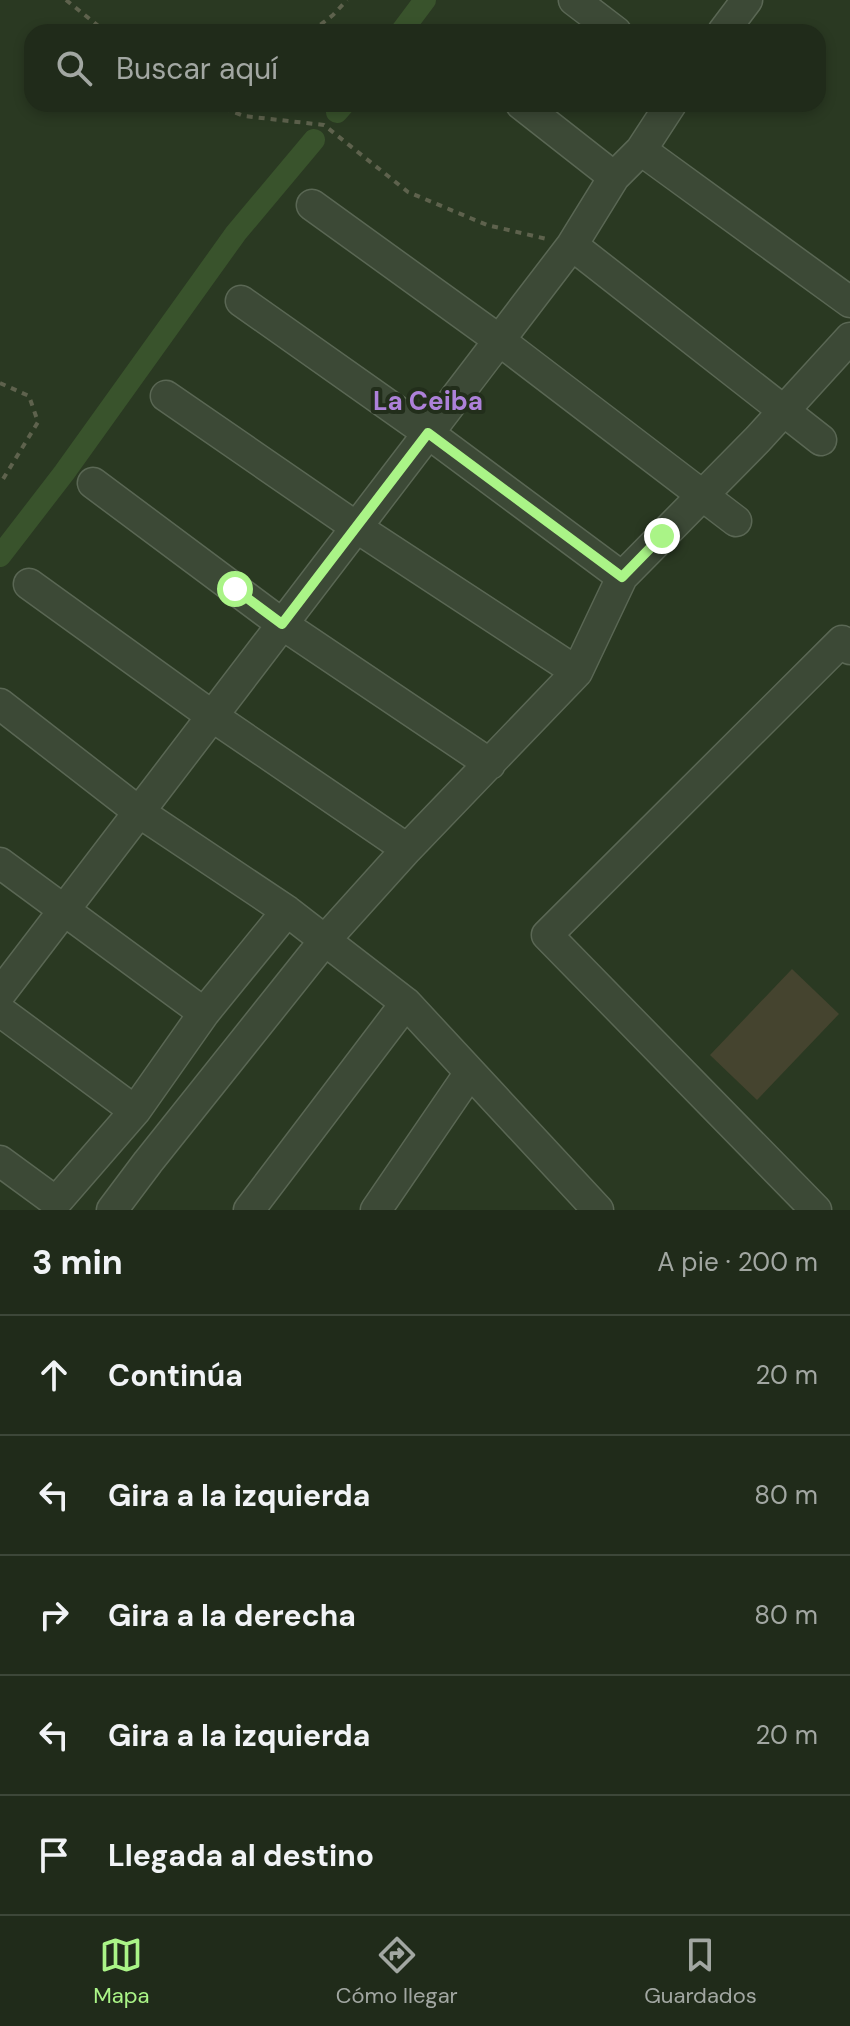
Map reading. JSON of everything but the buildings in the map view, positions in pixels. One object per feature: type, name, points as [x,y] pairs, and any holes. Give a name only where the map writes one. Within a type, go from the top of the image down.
[{"type":"street","points":[[574,0],[606,24]]},
{"type":"street","points":[[729,24],[747,0]]},
{"type":"street","points":[[531,112],[614,177]]},
{"type":"street","points":[[0,994],[572,245],[614,177],[641,150],[666,112]]},
{"type":"street","points":[[641,150],[850,302]]},
{"type":"street","points":[[312,205],[499,340],[736,521]]},
{"type":"street","points":[[572,245],[821,440]]},
{"type":"street","points":[[241,301],[428,433],[622,577]]},
{"type":"street","points":[[112,1210],[325,940],[407,849],[577,672],[622,577],[850,338]]},
{"type":"street","points":[[166,396],[356,527],[577,672]]},
{"type":"street","points":[[93,483],[282,624],[490,764]]},
{"type":"street","points":[[29,584],[212,716],[407,849]]},
{"type":"street","points":[[816,1210],[547,935],[842,641],[850,649]]},
{"type":"street","points":[[0,704],[139,812],[287,911],[406,1003],[598,1210]]},
{"type":"street","points":[[0,863],[204,1013]]},
{"type":"street","points":[[0,1161],[56,1202],[135,1111],[204,1013],[287,911]]},
{"type":"street","points":[[249,1210],[406,1003]]},
{"type":"street","points":[[0,1011],[135,1111]]},
{"type":"street","points":[[376,1210],[469,1074]]},
{"type":"path","points":[[66,0],[96,24]]},
{"type":"path","points":[[321,24],[347,0]]},
{"type":"path","points":[[234,112],[244,116],[324,125],[408,192],[487,225],[572,245]]},
{"type":"path","points":[[0,383],[29,396],[38,422],[0,484]]},
{"type":"shaded area","points":[[792,969],[839,1014],[757,1100],[710,1055]]},
{"type":"waterway","points":[[407,24],[425,0]]},
{"type":"waterway","points":[[0,556],[64,473],[236,233],[314,140]]},
{"type":"district","name":"La Ceiba","points":[[428,401]]},
{"type":"route","points":[[235,589],[282,624],[428,433],[622,577],[662,536]]}]
